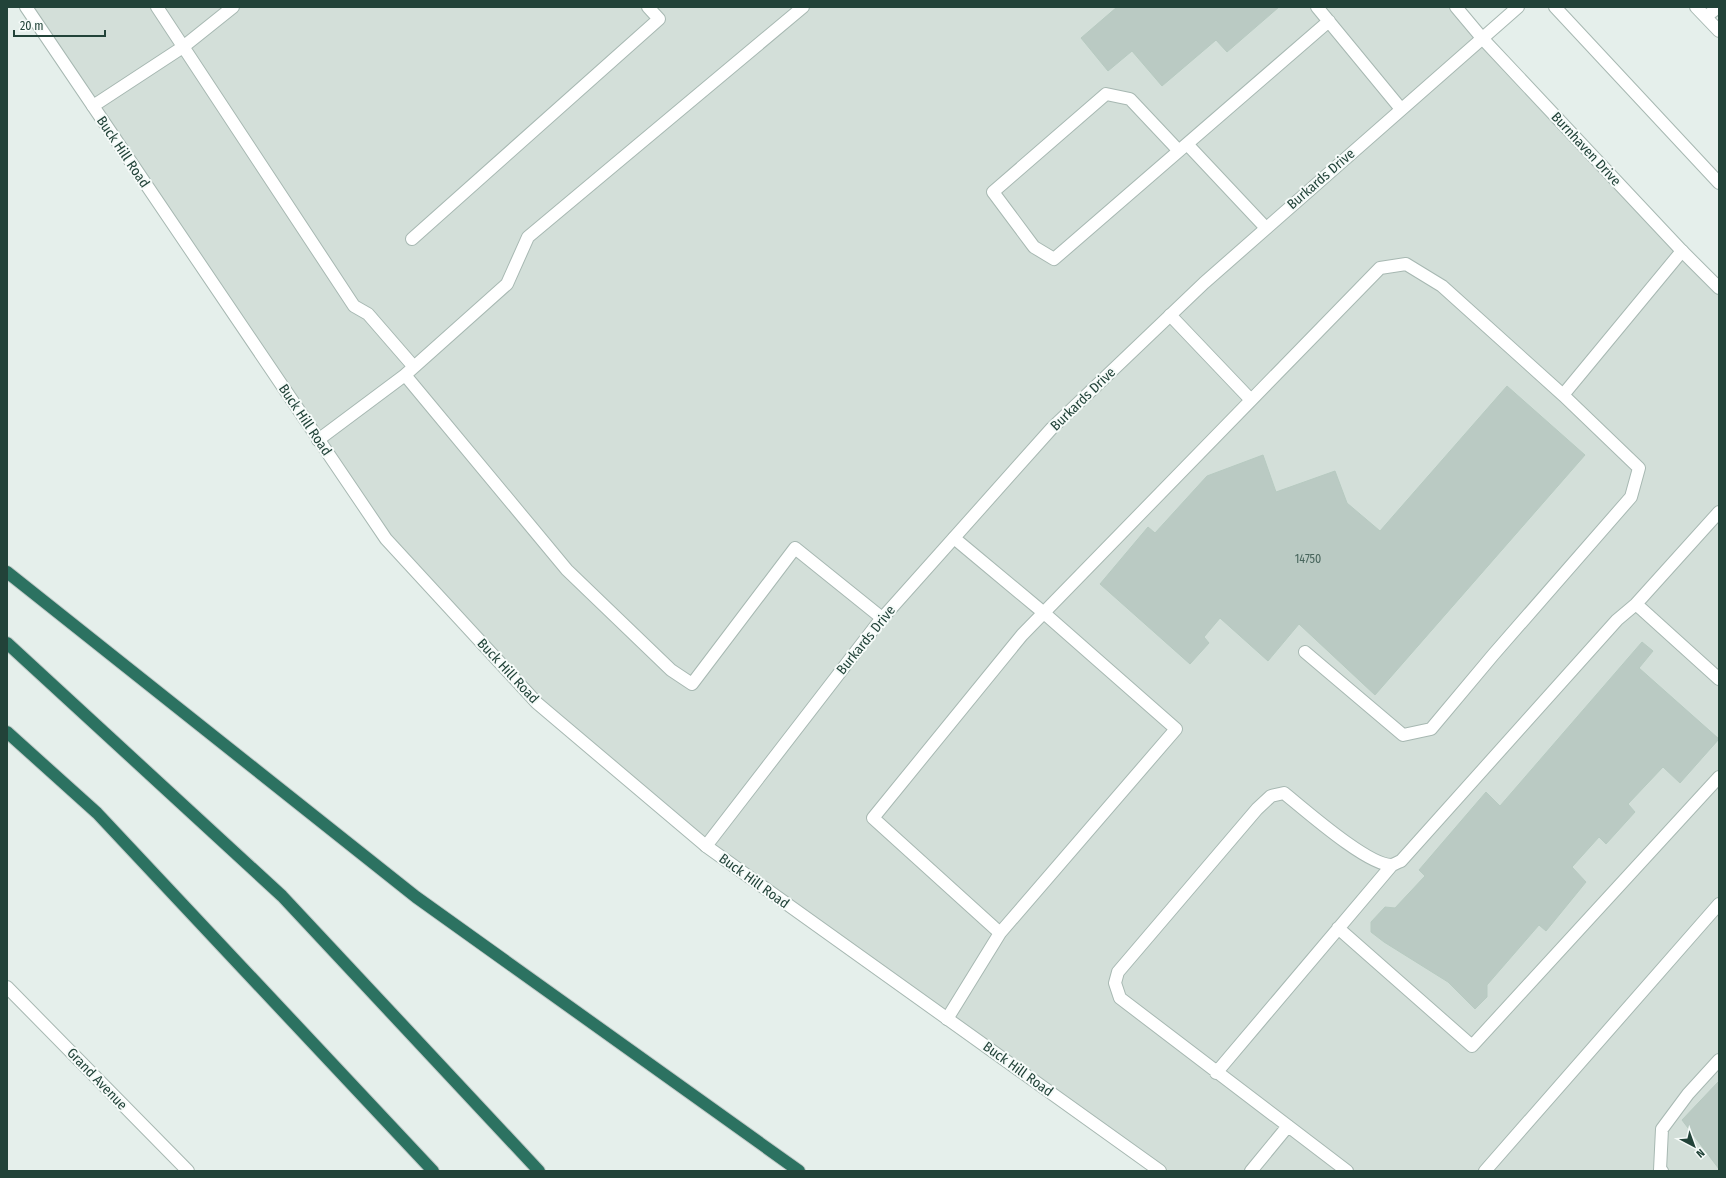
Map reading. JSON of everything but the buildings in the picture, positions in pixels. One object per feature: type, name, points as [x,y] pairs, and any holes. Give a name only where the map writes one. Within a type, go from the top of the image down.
[{"type":"highway","points":[[7,572],[416,897],[799,1171]]},
{"type":"highway","points":[[7,643],[282,896],[539,1171]]},
{"type":"highway","points":[[7,732],[97,813],[433,1171]]},
{"type":"street","name":"Buck Hill Road","points":[[26,7],[386,539],[537,703],[706,846],[1160,1171]]},
{"type":"street","points":[[157,7],[354,306],[368,314],[409,371],[567,570],[670,670],[692,684],[795,548],[882,618]]},
{"type":"street","points":[[93,106],[183,47],[233,7]]},
{"type":"street","points":[[412,239],[659,19],[648,7]]},
{"type":"street","points":[[318,440],[409,371],[507,284],[528,237],[803,7]]},
{"type":"street","points":[[1317,7],[1401,109]]},
{"type":"street","name":"Burnhaven Drive","points":[[1456,7],[1482,38],[1682,251],[1719,288]]},
{"type":"street","name":"Burkards Drive","points":[[706,846],[882,618],[1052,428],[1170,315],[1266,228],[1518,7]]},
{"type":"street","points":[[1555,7],[1719,183]]},
{"type":"street","points":[[1696,7],[1719,31]]},
{"type":"street","points":[[1706,17],[1718,7]]},
{"type":"street","points":[[1266,228],[1183,148],[1130,99],[1106,94],[993,192],[1034,247],[1054,260],[1183,148],[1329,21]]},
{"type":"street","points":[[1563,395],[1682,251]]},
{"type":"street","points":[[1000,933],[873,818],[1022,635],[1044,612],[1380,268],[1406,264],[1442,286],[1563,395],[1638,468],[1631,497],[1493,655],[1431,729],[1403,736],[1305,652]]},
{"type":"street","points":[[1170,315],[1251,400]]},
{"type":"street","points":[[1216,1073],[1392,865],[1401,862],[1617,620],[1636,604],[1719,512]]},
{"type":"street","points":[[947,1019],[1000,933],[1176,729],[1044,612],[954,538]]},
{"type":"street","points":[[1636,604],[1719,679]]},
{"type":"street","points":[[1338,928],[1472,1046],[1719,777]]},
{"type":"street","points":[[1347,1171],[1216,1073],[1120,998],[1115,983],[1118,972],[1257,809],[1272,796],[1284,793],[1350,846],[1378,861],[1392,865]]},
{"type":"street","points":[[1485,1171],[1719,904]]},
{"type":"street","name":"Grand Avenue","points":[[7,987],[188,1171]]},
{"type":"street","points":[[1661,1170],[1662,1129],[1688,1094],[1719,1060]]},
{"type":"street","points":[[1251,1171],[1288,1126]]},
{"type":"shaded area","points":[[26,7],[1456,7],[1719,288],[1719,1171],[1160,1171],[706,846],[537,703],[386,539]]}]
